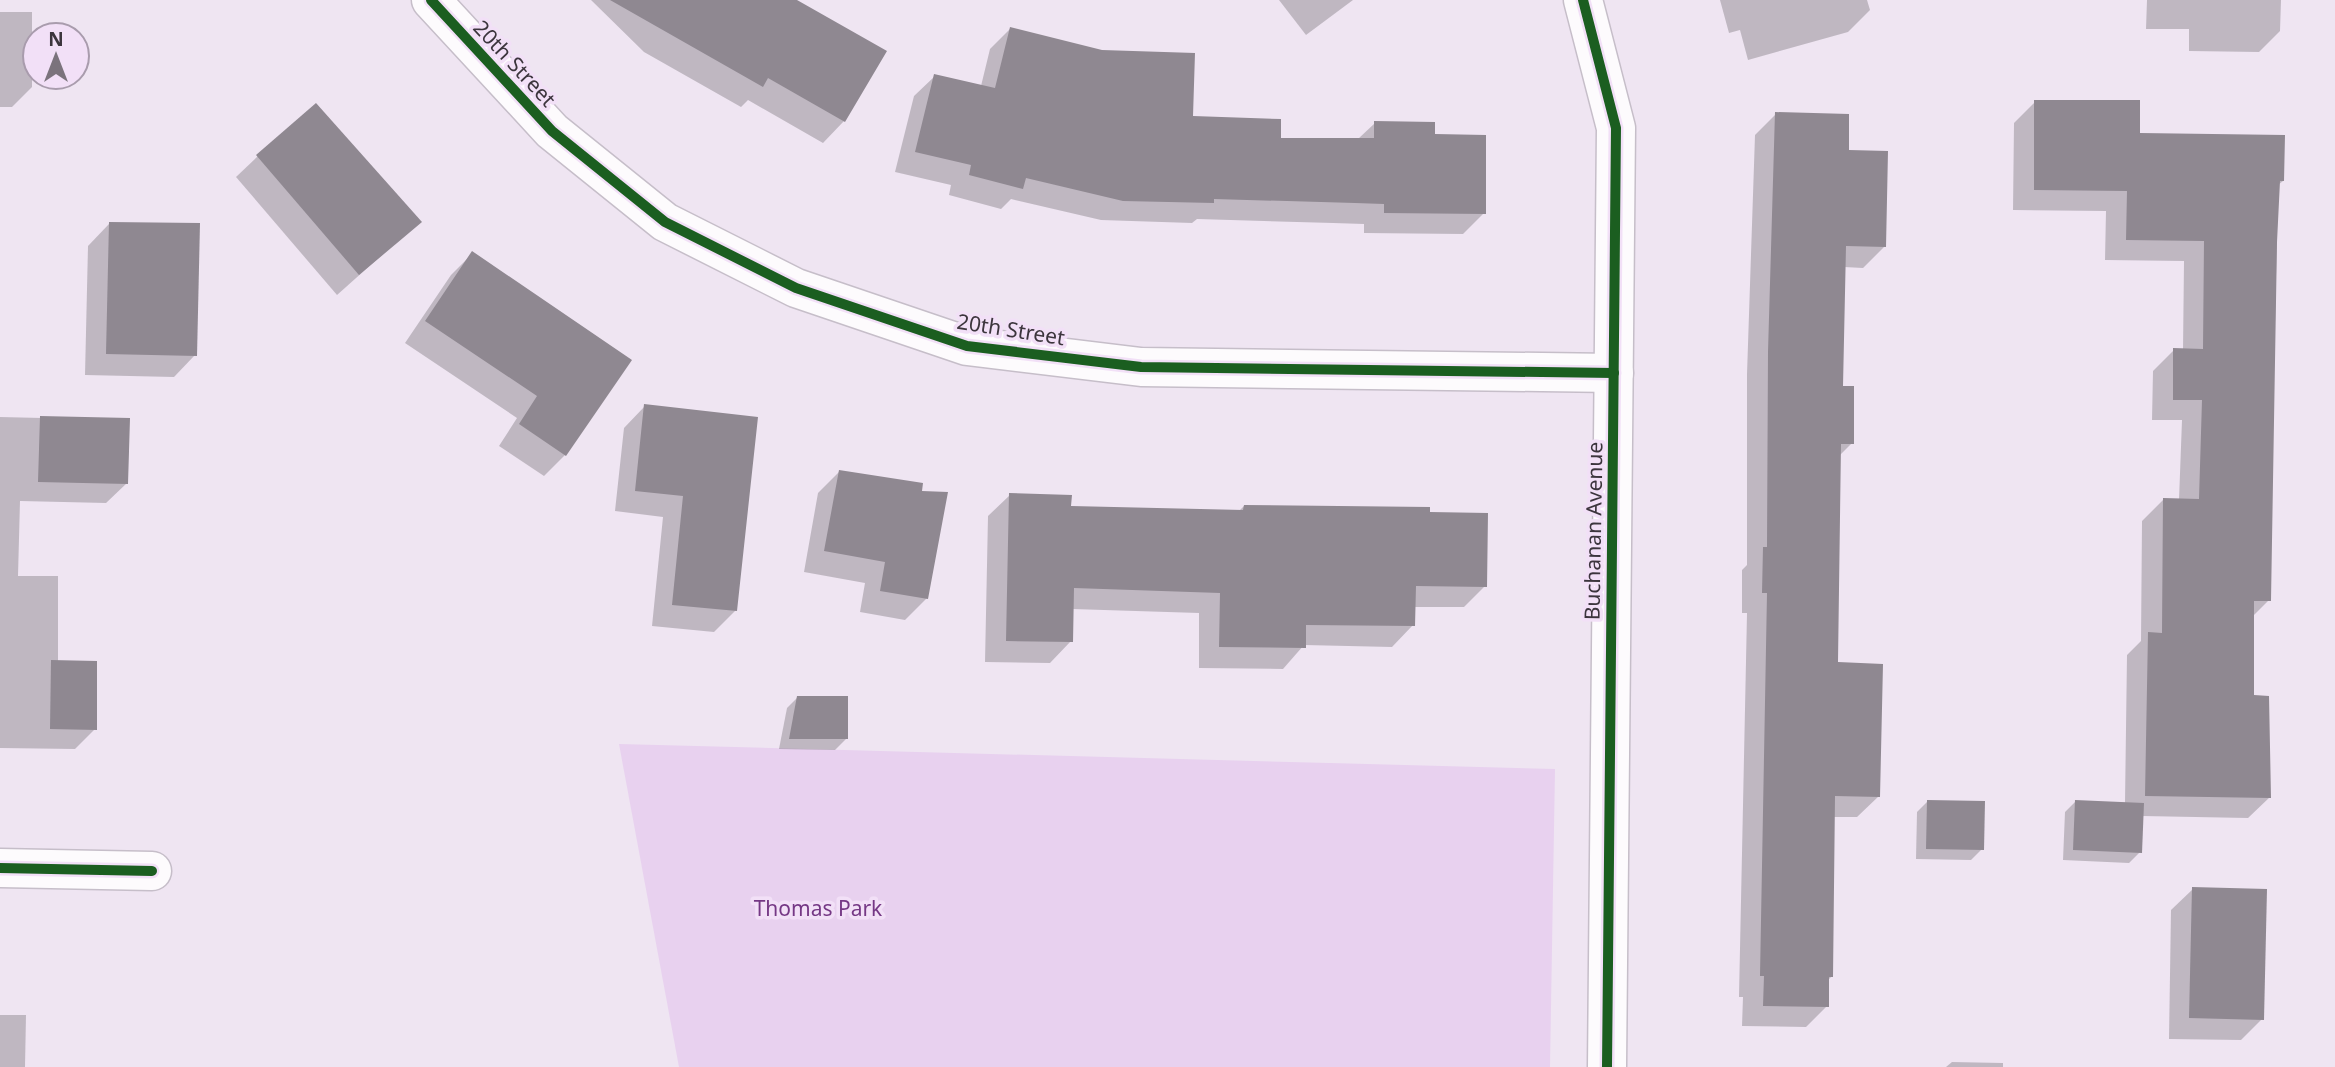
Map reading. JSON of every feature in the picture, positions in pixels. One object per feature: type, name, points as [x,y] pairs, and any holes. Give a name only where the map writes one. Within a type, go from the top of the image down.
[{"type":"street","name":"20th Street","points":[[431,0],[552,131],[666,222],[796,288],[967,345],[1141,368],[1614,373]]},
{"type":"street","name":"Buchanan Avenue","points":[[1583,0],[1616,128],[1607,1067]]},
{"type":"street","points":[[0,868],[152,871]]},
{"type":"green space","name":"Thomas Park","points":[[619,744],[1555,769],[1550,1067],[679,1067]]},
{"type":"building","points":[[610,0],[797,0],[887,51],[845,122],[768,78],[763,87]]},
{"type":"building","points":[[1010,27],[1102,50],[1195,53],[1193,116],[1281,119],[1281,138],[1374,138],[1374,121],[1435,122],[1435,134],[1486,135],[1486,214],[1384,213],[1384,204],[1214,199],[1214,203],[1123,201],[1026,178],[1023,189],[969,175],[971,165],[915,152],[934,74],[995,88]]},
{"type":"building","points":[[2034,100],[2140,100],[2140,133],[2285,135],[2284,181],[2280,181],[2277,242],[2271,601],[2254,601],[2254,695],[2269,696],[2271,798],[2145,796],[2148,632],[2162,633],[2163,498],[2199,499],[2202,400],[2173,400],[2173,348],[2203,349],[2204,241],[2126,240],[2127,191],[2034,190]]},
{"type":"building","points":[[316,103],[422,222],[359,275],[256,155]]},
{"type":"building","points":[[1775,112],[1849,114],[1849,150],[1888,151],[1886,247],[1846,246],[1843,386],[1854,386],[1854,444],[1841,444],[1838,662],[1883,664],[1880,797],[1835,796],[1833,977],[1829,977],[1829,1007],[1763,1006],[1764,976],[1760,976],[1767,593],[1762,593],[1763,547],[1767,547],[1768,352]]},
{"type":"building","points":[[109,222],[200,223],[197,356],[106,354]]},
{"type":"building","points":[[472,251],[632,360],[566,456],[519,424],[537,396],[425,321]]},
{"type":"building","points":[[644,404],[758,417],[737,611],[672,605],[683,496],[635,491]]},
{"type":"building","points":[[40,416],[130,418],[128,484],[38,482]]},
{"type":"building","points":[[839,470],[923,483],[922,491],[948,492],[928,599],[880,591],[885,562],[824,551]]},
{"type":"building","points":[[1009,493],[1072,495],[1071,506],[1243,510],[1244,505],[1430,507],[1430,512],[1488,513],[1487,587],[1416,586],[1415,626],[1306,625],[1306,648],[1219,647],[1220,593],[1074,588],[1073,642],[1006,641]]},
{"type":"building","points":[[51,660],[97,661],[97,730],[50,729]]},
{"type":"building","points":[[797,696],[848,696],[848,739],[789,739]]},
{"type":"building","points":[[1927,800],[1985,801],[1984,850],[1926,849]]},
{"type":"building","points":[[2075,800],[2144,803],[2142,853],[2073,850]]},
{"type":"building","points":[[2192,887],[2267,889],[2264,1020],[2189,1018]]},
{"type":"cycle path","points":[[431,0],[552,131],[665,222],[796,288],[967,346],[1141,367],[1614,373]]},
{"type":"cycle path","points":[[1583,0],[1616,128],[1607,1067]]},
{"type":"cycle path","points":[[0,868],[152,871]]}]
